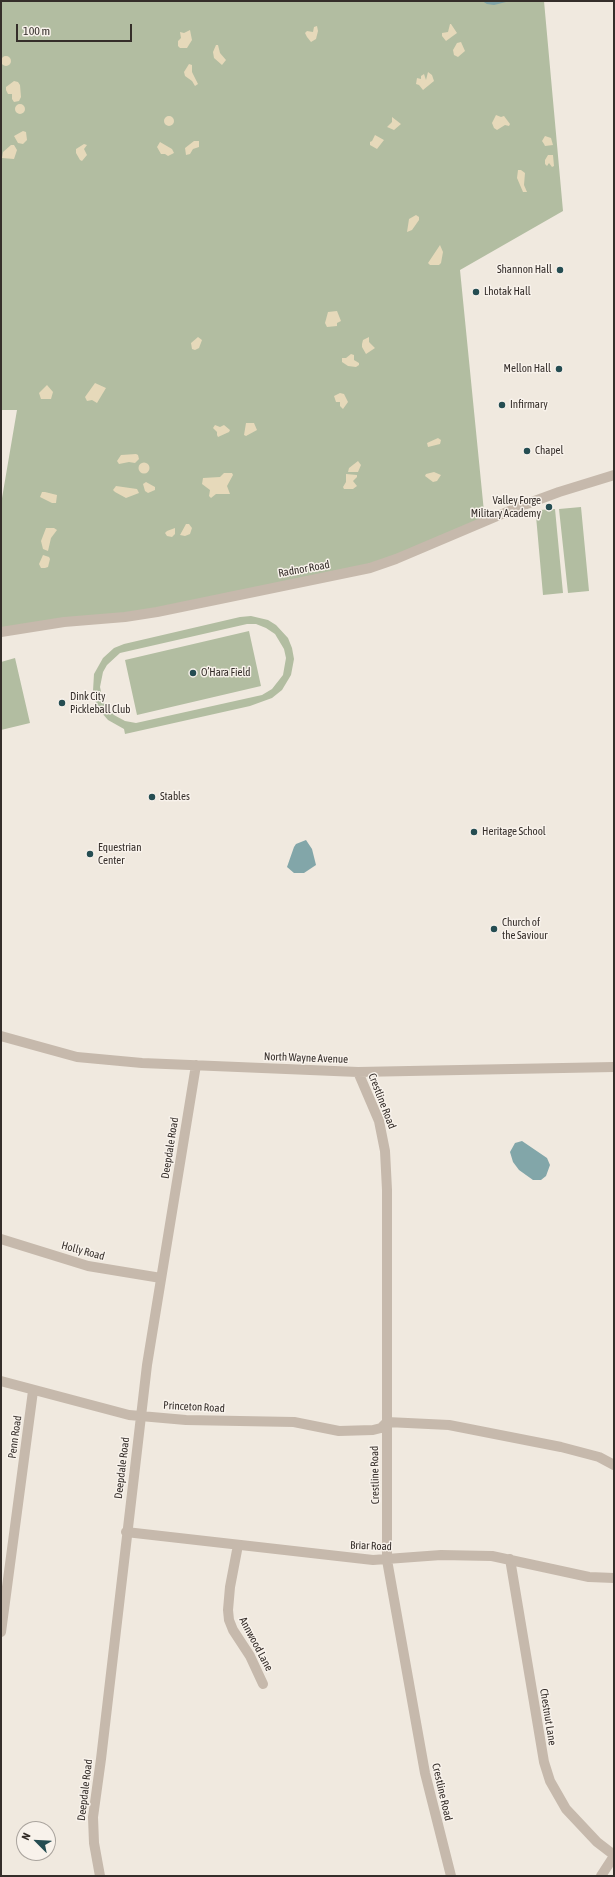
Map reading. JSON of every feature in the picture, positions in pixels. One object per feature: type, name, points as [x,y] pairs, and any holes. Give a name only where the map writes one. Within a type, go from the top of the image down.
[{"type":"street","name":"Radnor Road","points":[[1,632],[64,622],[125,617],[157,612],[373,567],[396,560],[521,506],[597,479],[614,475]]},
{"type":"street","name":"North Wayne Avenue","points":[[1,1036],[83,1058],[142,1063],[358,1072],[614,1067]]},
{"type":"street","name":"Deepdale Road","points":[[100,1876],[94,1843],[93,1816],[101,1759],[126,1532],[147,1365],[196,1065]]},
{"type":"street","name":"Crestline Road","points":[[358,1072],[379,1121],[385,1151],[387,1190],[387,1560],[425,1773],[452,1876]]},
{"type":"street","name":"Holly Road","points":[[1,1239],[88,1266],[161,1278]]},
{"type":"street","name":"Princeton Road","points":[[1,1381],[33,1391],[111,1411],[141,1416],[186,1420],[294,1422],[339,1430],[373,1430],[381,1428],[387,1422]]},
{"type":"street","name":"Penn Road","points":[[1,1631],[33,1391]]},
{"type":"street","points":[[387,1422],[449,1425],[484,1431],[599,1457],[614,1465]]},
{"type":"street","name":"Briar Road","points":[[126,1532],[373,1560],[441,1555],[479,1555],[510,1559],[589,1577],[614,1578]]},
{"type":"street","name":"Annwood Lane","points":[[238,1545],[230,1587],[228,1610],[229,1620],[232,1630],[250,1656],[263,1684]]},
{"type":"street","name":"Chestnut Lane","points":[[510,1559],[544,1762],[550,1780],[566,1809],[597,1842],[614,1855]]},
{"type":"street","points":[[600,1876],[614,1855]]},
{"type":"green space","points":[[1,1],[544,1],[563,211],[460,270],[485,522],[396,559],[157,612],[1,632],[1,504],[17,410],[1,410]]},
{"type":"green space","points":[[581,507],[589,591],[568,593],[559,509]]},
{"type":"green space","points":[[555,509],[563,593],[543,595],[536,516],[539,510]]},
{"type":"green space","points":[[251,616],[268,620],[276,625],[288,638],[292,648],[294,659],[291,675],[282,690],[272,698],[250,706],[125,734],[124,729],[108,720],[101,712],[96,703],[93,691],[94,674],[103,658],[114,648],[124,644],[240,617]],"holes":[[[247,624],[256,624],[275,634],[284,649],[286,658],[283,675],[272,689],[262,695],[136,723],[125,721],[114,715],[103,701],[100,687],[103,672],[107,665],[120,653]]]},
{"type":"green space","name":"O’Hara Field","points":[[249,631],[261,686],[137,715],[125,660]]},
{"type":"green space","points":[[15,658],[30,723],[1,730],[1,662]]},
{"type":"sand","points":[[450,24],[457,33],[446,41],[442,36],[442,33],[448,32]]},
{"type":"sand","points":[[317,26],[318,31],[316,39],[311,42],[305,33],[307,31],[313,32],[314,27]]},
{"type":"sand","points":[[190,30],[192,40],[187,48],[180,48],[178,46],[178,41],[181,38],[180,32],[184,33]]},
{"type":"sand","points":[[461,42],[465,51],[458,57],[454,55],[453,50],[457,43]]},
{"type":"sand","points":[[216,45],[218,45],[220,53],[226,60],[222,65],[214,58],[213,52]]},
{"type":"sand","points":[[4,56],[8,56],[11,61],[8,66],[4,66],[1,63],[1,59]]},
{"type":"sand","points":[[189,64],[192,65],[192,72],[198,84],[195,86],[192,81],[185,76],[184,72]]},
{"type":"sand","points":[[428,72],[432,75],[434,81],[423,90],[416,84],[417,78],[421,79],[421,76],[424,74],[426,80]]},
{"type":"sand","points":[[14,81],[18,82],[20,85],[21,97],[19,101],[14,102],[12,99],[12,94],[8,94],[6,87]]},
{"type":"sand","points":[[20,104],[25,109],[20,114],[15,109]]},
{"type":"sand","points":[[496,115],[501,117],[504,116],[510,124],[509,126],[505,125],[497,130],[494,128],[492,123]]},
{"type":"sand","points":[[169,116],[174,121],[169,126],[164,121]]},
{"type":"sand","points":[[392,117],[401,124],[394,130],[387,127],[392,122]]},
{"type":"sand","points":[[23,131],[26,132],[27,140],[23,144],[18,143],[14,136]]},
{"type":"sand","points":[[375,135],[384,140],[377,149],[370,145],[370,142]]},
{"type":"sand","points":[[545,136],[551,138],[553,145],[545,146],[542,141]]},
{"type":"sand","points":[[194,141],[199,141],[199,147],[193,149],[190,154],[186,155],[185,148]]},
{"type":"sand","points":[[160,142],[172,149],[174,153],[168,156],[161,154],[157,147]]},
{"type":"sand","points":[[84,144],[87,145],[84,149],[87,155],[82,161],[76,153],[76,149]]},
{"type":"sand","points":[[11,145],[14,145],[17,150],[14,159],[2,158],[3,152]]},
{"type":"sand","points":[[548,155],[553,155],[554,166],[552,167],[549,163],[547,166],[545,164],[545,160]]},
{"type":"sand","points":[[518,170],[525,173],[524,185],[527,192],[523,192],[517,178]]},
{"type":"sand","points":[[416,215],[419,217],[419,220],[412,230],[407,232],[409,219]]},
{"type":"sand","points":[[440,245],[443,252],[441,263],[439,265],[430,265],[428,263]]},
{"type":"sand","points":[[337,311],[341,321],[337,323],[337,326],[327,327],[325,323],[328,312]]},
{"type":"sand","points":[[198,337],[202,340],[199,348],[195,350],[192,349],[191,343]]},
{"type":"sand","points":[[369,337],[369,342],[375,348],[366,354],[362,344],[363,340]]},
{"type":"sand","points":[[351,354],[354,355],[354,360],[359,363],[356,367],[348,366],[342,362],[342,358],[346,358]]},
{"type":"sand","points":[[95,383],[106,388],[97,403],[92,400],[87,401],[85,397]]},
{"type":"sand","points":[[47,385],[53,392],[51,399],[41,399],[39,393]]},
{"type":"sand","points":[[340,393],[344,394],[348,402],[343,409],[340,406],[340,402],[336,402],[334,396]]},
{"type":"sand","points":[[246,423],[254,423],[257,430],[246,436],[244,435]]},
{"type":"sand","points":[[215,425],[220,427],[224,425],[230,430],[229,432],[218,437],[217,432],[213,428]]},
{"type":"sand","points":[[438,438],[441,440],[440,444],[428,447],[427,443]]},
{"type":"sand","points":[[121,455],[138,455],[139,459],[135,463],[129,462],[119,464],[117,461]]},
{"type":"sand","points":[[358,461],[361,465],[358,472],[348,472],[349,468]]},
{"type":"sand","points":[[144,462],[148,464],[150,468],[148,472],[144,474],[140,472],[138,468],[140,464]]},
{"type":"sand","points":[[434,472],[441,475],[437,481],[433,482],[425,476],[426,474]]},
{"type":"sand","points":[[224,473],[232,473],[233,475],[227,486],[230,494],[216,494],[211,498],[209,496],[210,490],[202,484],[203,478],[220,477]]},
{"type":"sand","points":[[346,474],[357,475],[353,481],[357,486],[353,489],[344,489],[343,487],[346,482]]},
{"type":"sand","points":[[146,482],[155,487],[155,490],[148,493],[145,491],[143,484]]},
{"type":"sand","points":[[116,486],[137,489],[139,493],[126,498],[113,490]]},
{"type":"sand","points":[[42,492],[57,495],[56,503],[52,503],[40,497]]},
{"type":"sand","points":[[186,524],[189,524],[192,528],[190,534],[185,536],[180,535]]},
{"type":"sand","points":[[46,528],[54,528],[57,530],[51,538],[48,551],[43,549],[41,541]]},
{"type":"sand","points":[[175,528],[175,534],[172,537],[167,536],[165,533],[167,531]]},
{"type":"sand","points":[[43,555],[49,557],[50,559],[48,567],[41,568],[39,564]]},
{"type":"water","points":[[482,1],[510,1],[494,5],[487,4]]},
{"type":"water","points":[[306,840],[312,849],[316,865],[304,873],[294,873],[287,867],[294,847],[296,844]]},
{"type":"water","points":[[522,1141],[547,1158],[550,1165],[546,1176],[541,1180],[533,1180],[519,1170],[513,1162],[510,1152],[515,1143]]},
{"type":"place","name":"Shannon Hall","points":[[560,270]]},
{"type":"place","name":"Lhotak Hall","points":[[476,292]]},
{"type":"place","name":"Mellon Hall","points":[[559,369]]},
{"type":"place","name":"Infirmary","points":[[502,405]]},
{"type":"place","name":"Chapel","points":[[527,451]]},
{"type":"place","name":"Valley Forge Military Academy","points":[[549,507]]},
{"type":"place","name":"O’Hara Field","points":[[193,673]]},
{"type":"place","name":"Dink City Pickleball Club","points":[[62,703]]},
{"type":"place","name":"Stables","points":[[152,797]]},
{"type":"place","name":"Heritage School","points":[[474,832]]},
{"type":"place","name":"Equestrian Center","points":[[90,854]]},
{"type":"place","name":"Church of the Saviour","points":[[494,929]]}]
